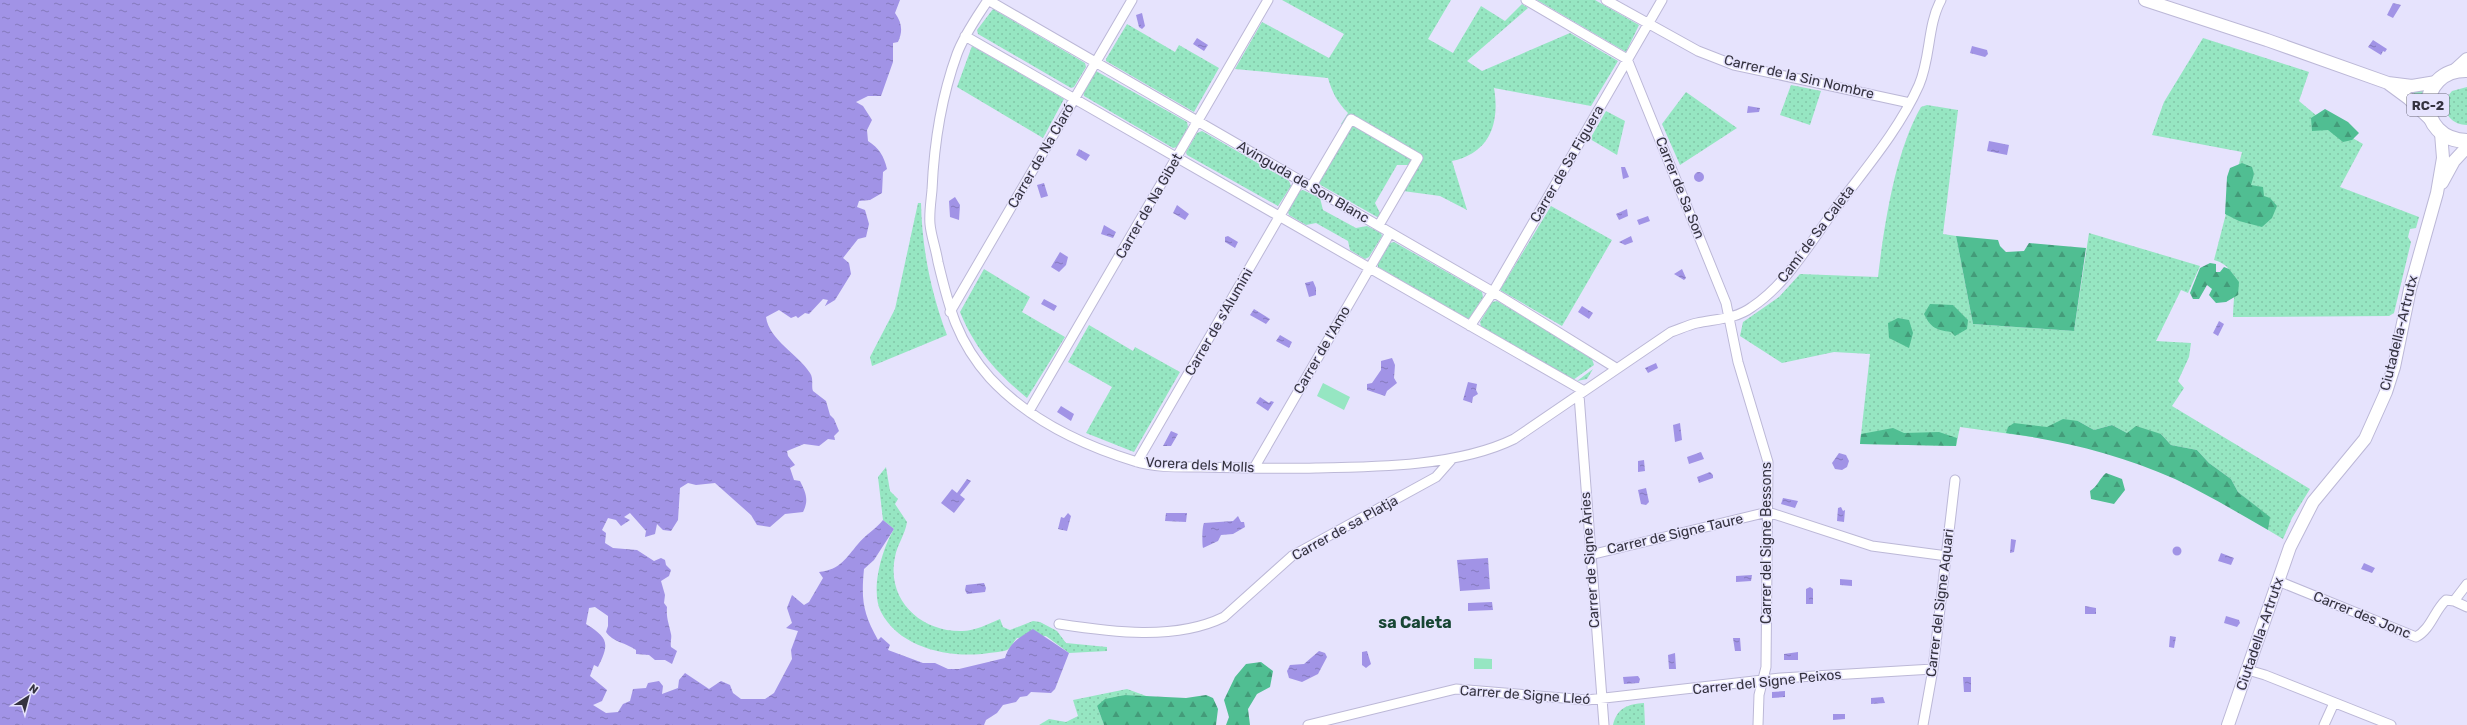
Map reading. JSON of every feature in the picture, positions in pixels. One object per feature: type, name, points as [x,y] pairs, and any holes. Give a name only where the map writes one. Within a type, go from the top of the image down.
[{"type":"main road","points":[[2144,0],[2274,42],[2388,83],[2412,86],[2436,82]]},
{"type":"main road","points":[[2461,70],[2467,59]]},
{"type":"main road","name":"RC-2","points":[[2461,70],[2445,75],[2436,82],[2428,101],[2432,121],[2441,133],[2449,138],[2467,141]]},
{"type":"main road","points":[[2388,83],[2408,98],[2432,121]]},
{"type":"main road","name":"Ciutadella-Artrutx","points":[[2228,725],[2290,547],[2314,502],[2364,439],[2386,392],[2394,367],[2410,289],[2437,193],[2443,158],[2441,133]]},
{"type":"main road","name":"Ciutadella-Artrutx","points":[[2437,193],[2454,162],[2467,147]]},
{"type":"street","name":"Vorera dels Molls","points":[[988,0],[965,36],[957,54],[936,131],[930,224],[950,312],[967,348],[990,378],[1029,412],[1061,431],[1098,449],[1137,462],[1176,466],[1355,468],[1452,460],[1484,452],[1514,439],[1582,393]]},
{"type":"street","name":"Avinguda de Son Blanc","points":[[988,0],[1300,181],[1379,225],[1390,233],[1493,292],[1616,368]]},
{"type":"street","name":"Carrer de Na Claró","points":[[950,312],[1132,0]]},
{"type":"street","name":"Carrer de Na Gibet","points":[[1029,412],[1268,0]]},
{"type":"street","points":[[1526,0],[1628,59]]},
{"type":"street","name":"Carrer de la Sin Nombre","points":[[1606,0],[1698,51],[1734,65],[1910,103]]},
{"type":"street","name":"Carrer de Sa Figuera","points":[[1470,326],[1493,292],[1662,0]]},
{"type":"street","name":"Camí de Sa Caleta","points":[[1582,393],[1616,368],[1671,332],[1696,323],[1730,318],[1752,308],[1778,285],[1885,141],[1910,103],[1925,66],[1933,14],[1941,0]]},
{"type":"street","points":[[965,36],[1370,268],[1582,393]]},
{"type":"street","name":"Carrer de Sa Son","points":[[1628,59],[1726,303],[1730,318]]},
{"type":"street","points":[[1311,187],[1352,119],[1418,158],[1379,225]]},
{"type":"street","name":"Carrer de s'Alumini","points":[[1137,462],[1300,181]]},
{"type":"street","name":"Carrer de l'Amo","points":[[1254,468],[1390,233]]},
{"type":"street","name":"Carrer del Signe Bessons","points":[[1730,318],[1738,362],[1768,462],[1766,667],[1759,695],[1758,725]]},
{"type":"street","name":"Carrer de Signe Àries","points":[[1582,393],[1590,555],[1604,725]]},
{"type":"street","name":"Carrer de sa Platja","points":[[1059,624],[1130,632],[1186,629],[1212,623],[1224,617],[1292,556],[1436,477],[1452,460]]},
{"type":"street","name":"Carrer del Signe Aquari","points":[[1923,725],[1933,669],[1955,480]]},
{"type":"street","points":[[1768,512],[1872,546],[1947,556]]},
{"type":"street","name":"Carrer de Signe Taure","points":[[1590,555],[1768,512]]},
{"type":"street","name":"Carrer des Jonc","points":[[2278,581],[2416,637],[2422,634],[2437,608],[2446,600],[2454,600],[2467,584]]},
{"type":"street","points":[[2454,600],[2467,607]]},
{"type":"street","name":"Carrer del Signe Peixos","points":[[1602,700],[1762,681],[1933,669]]},
{"type":"street","points":[[2248,670],[2391,725]]},
{"type":"street","name":"Carrer de Signe Lleó","points":[[1308,725],[1456,689],[1560,699],[1602,700]]},
{"type":"street","points":[[2324,725],[2334,703]]},
{"type":"green space","points":[[1282,0],[1451,0],[1428,39],[1453,53],[1481,6],[1505,21],[1522,4],[1528,8],[1467,61],[1482,71],[1570,33],[1618,61],[1591,106],[1494,88],[1495,113],[1490,135],[1484,144],[1475,151],[1465,157],[1452,161],[1467,210],[1440,196],[1403,191],[1410,165],[1397,165],[1375,203],[1381,215],[1379,218],[1317,183],[1348,130],[1341,124],[1348,113],[1335,97],[1328,78],[1235,69],[1262,22],[1329,58],[1344,34]]},
{"type":"green space","points":[[1537,0],[1595,0],[1639,25],[1626,52]]},
{"type":"green space","points":[[993,9],[1085,63],[1086,67],[1074,87],[1071,88],[978,34],[977,30]]},
{"type":"green space","points":[[1127,24],[1175,52],[1179,45],[1219,68],[1194,112],[1106,61]]},
{"type":"green space","points":[[2203,38],[2309,72],[2299,101],[2323,121],[2363,144],[2340,187],[2419,217],[2416,228],[2410,229],[2408,237],[2411,242],[2394,313],[2389,316],[2233,317],[2234,282],[2232,275],[2229,269],[2223,264],[2214,260],[2242,152],[2152,135],[2164,102]]},
{"type":"green space","points":[[972,46],[1064,99],[1043,138],[957,87]]},
{"type":"green space","points":[[1096,71],[1187,122],[1188,127],[1177,147],[1173,148],[1084,96],[1083,92]]},
{"type":"green space","points":[[1791,85],[1821,91],[1810,125],[1780,115]]},
{"type":"green space","points":[[2467,87],[2467,125],[2454,122],[2450,118],[2447,113],[2446,102],[2452,91]]},
{"type":"green space","points":[[2414,91],[2424,91],[2420,102],[2413,96]]},
{"type":"green space","points":[[1686,92],[1737,128],[1680,165],[1662,124]]},
{"type":"green space","points":[[1927,105],[1958,110],[1943,234],[1956,236],[1973,324],[2074,331],[2089,233],[2200,266],[2188,293],[2181,290],[2156,341],[2191,343],[2189,357],[2178,381],[2184,388],[2172,406],[2310,489],[2292,518],[2283,539],[2268,530],[2269,517],[2238,492],[2231,479],[2209,463],[2197,450],[2171,445],[2161,434],[2127,433],[2112,425],[2094,430],[2078,421],[2054,440],[1960,427],[1956,446],[1860,444],[1870,354],[1834,352],[1782,363],[1740,336],[1743,322],[1779,297],[1800,274],[1878,277],[1887,213],[1904,145],[1921,107]]},
{"type":"green space","points":[[2325,109],[2348,122],[2359,133],[2352,140],[2343,142],[2328,130],[2312,131],[2311,118]]},
{"type":"green space","points":[[1606,111],[1625,121],[1617,155],[1590,139]]},
{"type":"green space","points":[[1202,131],[1289,181],[1291,186],[1278,206],[1187,155],[1186,152],[1197,133]]},
{"type":"green space","points":[[2242,163],[2252,167],[2254,174],[2251,185],[2263,187],[2264,196],[2270,198],[2277,206],[2272,218],[2262,227],[2239,221],[2225,214],[2227,177],[2230,168]]},
{"type":"green space","points":[[1303,190],[1320,198],[1323,210],[1356,228],[1367,226],[1381,233],[1382,236],[1369,257],[1365,259],[1350,250],[1348,241],[1316,223],[1306,225],[1289,215],[1288,212],[1300,191]]},
{"type":"green space","points":[[918,203],[921,203],[923,237],[928,270],[936,303],[947,335],[872,366],[870,357],[895,309]]},
{"type":"green space","points":[[1551,206],[1612,240],[1562,326],[1500,290]]},
{"type":"green space","points":[[1956,236],[1998,240],[2000,246],[2006,252],[2024,251],[2029,243],[2086,248],[2074,331],[1973,324]]},
{"type":"green space","points":[[1394,242],[1482,292],[1483,297],[1470,318],[1468,319],[1378,267],[1378,263],[1390,243]]},
{"type":"green space","points":[[2210,263],[2216,264],[2216,272],[2220,272],[2224,267],[2229,269],[2239,282],[2238,295],[2226,302],[2216,303],[2209,295],[2212,289],[2207,285],[2199,299],[2193,299],[2190,293],[2200,268]]},
{"type":"green space","points":[[984,269],[1030,297],[1022,312],[1065,337],[1027,398],[988,360],[973,338],[960,312]]},
{"type":"green space","points":[[1497,301],[1591,356],[1594,365],[1573,380],[1481,326],[1480,322],[1492,302]]},
{"type":"green space","points":[[1930,304],[1953,305],[1968,320],[1967,329],[1955,336],[1951,332],[1934,328],[1924,314]]},
{"type":"green space","points":[[1898,318],[1909,320],[1913,333],[1909,348],[1889,338],[1888,323]]},
{"type":"green space","points":[[1089,325],[1133,351],[1135,347],[1180,372],[1134,452],[1086,433],[1112,387],[1068,362]]},
{"type":"green space","points":[[1593,369],[1587,379],[1577,381]]},
{"type":"green space","points":[[1323,383],[1350,397],[1344,410],[1317,396]]},
{"type":"green space","points":[[2063,419],[2078,421],[2094,430],[2112,425],[2127,433],[2136,426],[2161,434],[2171,445],[2197,450],[2209,463],[2231,479],[2238,492],[2270,517],[2268,530],[2187,485],[2155,470],[2092,450],[2049,440],[2006,433],[2008,427],[2014,423],[2047,427]]},
{"type":"green space","points":[[1893,428],[1904,433],[1939,432],[1957,438],[1956,446],[1860,444],[1861,434]]},
{"type":"green space","points":[[886,467],[890,491],[898,499],[895,504],[907,522],[895,557],[894,573],[896,587],[901,600],[920,619],[933,626],[947,630],[962,631],[972,630],[1000,619],[1003,627],[1010,630],[1033,621],[1040,622],[1057,631],[1066,643],[1107,647],[1107,651],[1069,653],[1046,636],[1017,638],[1007,650],[1003,651],[959,654],[928,649],[901,635],[890,625],[881,612],[877,593],[877,581],[882,558],[885,547],[894,529],[883,520],[878,477]]},
{"type":"green space","points":[[2106,473],[2122,479],[2125,490],[2114,504],[2091,499],[2090,491]]},
{"type":"green space","points":[[1474,658],[1492,659],[1492,669],[1474,669]]},
{"type":"green space","points":[[1261,662],[1273,671],[1270,687],[1257,694],[1248,709],[1250,725],[1226,725],[1229,717],[1224,700],[1235,677],[1246,664]]},
{"type":"green space","points":[[1127,689],[1149,697],[1125,695],[1097,706],[1104,725],[1039,725],[1049,719],[1066,722],[1078,716],[1073,700]]},
{"type":"green space","points":[[1125,695],[1186,698],[1206,695],[1213,698],[1218,709],[1216,725],[1104,725],[1097,706],[1105,699]]},
{"type":"green space","points":[[1644,703],[1645,725],[1613,725],[1617,715],[1624,708],[1633,704]]},
{"type":"water","points":[[0,0],[900,0],[895,13],[899,20],[901,34],[898,42],[893,43],[893,62],[881,96],[868,96],[856,102],[863,106],[872,120],[867,130],[868,141],[875,146],[880,153],[887,169],[883,172],[882,193],[870,200],[859,201],[857,207],[865,210],[869,224],[866,237],[858,239],[843,258],[849,263],[851,274],[835,300],[825,306],[828,300],[823,299],[809,314],[805,313],[798,318],[796,316],[791,318],[779,310],[766,317],[772,333],[810,373],[813,391],[826,401],[830,415],[834,419],[839,431],[834,436],[835,440],[828,439],[819,446],[804,444],[787,451],[788,456],[795,465],[790,468],[794,480],[800,481],[805,493],[806,504],[803,512],[785,514],[770,527],[757,525],[751,515],[715,483],[696,485],[688,483],[680,488],[678,520],[671,531],[663,530],[657,524],[655,534],[645,537],[646,531],[630,513],[624,517],[630,520],[621,526],[616,520],[608,518],[602,530],[606,533],[605,543],[613,548],[637,550],[654,561],[661,558],[665,560],[666,565],[671,570],[669,576],[661,581],[665,595],[664,603],[667,607],[671,647],[677,651],[672,664],[665,660],[655,660],[649,655],[636,654],[636,650],[612,638],[606,632],[608,626],[608,616],[595,607],[589,608],[586,624],[599,633],[605,642],[602,659],[598,667],[594,665],[590,676],[607,690],[602,701],[593,705],[606,713],[618,712],[623,704],[630,701],[633,689],[646,688],[648,683],[659,681],[663,686],[662,694],[678,688],[679,680],[685,673],[709,689],[721,681],[730,685],[733,693],[741,699],[765,699],[774,693],[792,659],[791,650],[798,631],[786,628],[792,623],[787,608],[792,595],[804,605],[809,602],[823,578],[819,572],[832,569],[842,562],[883,520],[894,529],[874,560],[864,569],[863,598],[869,622],[878,640],[881,637],[890,645],[888,650],[923,663],[935,663],[948,669],[959,669],[1005,658],[1012,644],[1033,629],[1069,653],[1055,689],[1051,693],[1031,692],[1027,696],[1020,697],[1016,702],[1003,705],[997,713],[986,720],[984,725],[0,725]]},
{"type":"water","points":[[2393,3],[2401,5],[2393,18],[2387,15]]},
{"type":"water","points":[[1142,13],[1145,26],[1142,29],[1139,27],[1136,15]]},
{"type":"water","points":[[1197,38],[1208,45],[1204,51],[1193,44]]},
{"type":"water","points":[[2373,40],[2387,49],[2385,52],[2383,51],[2381,55],[2368,47]]},
{"type":"water","points":[[1972,46],[1987,50],[1988,54],[1985,57],[1970,53]]},
{"type":"water","points":[[1748,106],[1760,108],[1759,112],[1747,113]]},
{"type":"water","points":[[1989,141],[2009,145],[2007,155],[1987,151]]},
{"type":"water","points":[[1079,149],[1090,155],[1086,161],[1076,155]]},
{"type":"water","points":[[1621,167],[1625,167],[1629,177],[1623,179]]},
{"type":"water","points":[[1697,172],[1701,172],[1704,177],[1701,182],[1697,182],[1694,179],[1694,175]]},
{"type":"water","points":[[1044,183],[1048,196],[1041,198],[1037,185]]},
{"type":"water","points":[[955,197],[960,205],[959,220],[950,217],[949,201]]},
{"type":"water","points":[[1177,205],[1189,214],[1185,220],[1173,213]]},
{"type":"water","points":[[1627,209],[1628,216],[1619,220],[1616,214]]},
{"type":"water","points":[[1648,216],[1650,221],[1639,225],[1637,220]]},
{"type":"water","points":[[1104,225],[1116,232],[1113,238],[1101,234]]},
{"type":"water","points":[[1228,236],[1238,242],[1235,248],[1225,242],[1225,237]]},
{"type":"water","points":[[1631,236],[1633,242],[1625,245],[1619,242]]},
{"type":"water","points":[[1060,252],[1068,257],[1066,265],[1059,272],[1051,267]]},
{"type":"water","points":[[1682,269],[1686,278],[1684,280],[1674,274]]},
{"type":"water","points":[[1313,281],[1316,288],[1316,295],[1309,297],[1305,283]]},
{"type":"water","points":[[1044,299],[1057,306],[1054,311],[1041,304]]},
{"type":"water","points":[[1582,306],[1593,313],[1589,319],[1578,312]]},
{"type":"water","points":[[1254,309],[1270,319],[1266,324],[1250,315]]},
{"type":"water","points":[[2219,321],[2224,324],[2218,336],[2213,333]]},
{"type":"water","points":[[1280,335],[1292,342],[1289,348],[1276,341]]},
{"type":"water","points":[[1392,358],[1395,365],[1394,378],[1397,383],[1387,391],[1385,396],[1367,390],[1367,384],[1372,383],[1381,370],[1381,361]]},
{"type":"water","points":[[1656,363],[1658,368],[1648,373],[1645,368]]},
{"type":"water","points":[[1468,382],[1477,384],[1476,390],[1478,394],[1473,397],[1472,403],[1463,400]]},
{"type":"water","points":[[1260,397],[1269,403],[1271,401],[1274,402],[1268,411],[1256,403]]},
{"type":"water","points":[[1061,406],[1074,414],[1071,421],[1057,412]]},
{"type":"water","points":[[1680,423],[1682,440],[1675,442],[1673,425]]},
{"type":"water","points":[[1171,431],[1178,434],[1171,446],[1163,446]]},
{"type":"water","points":[[1701,452],[1704,459],[1689,464],[1687,457]]},
{"type":"water","points":[[1839,453],[1846,455],[1849,461],[1847,467],[1842,470],[1835,469],[1832,463]]},
{"type":"water","points":[[1644,460],[1645,471],[1638,472],[1638,461]]},
{"type":"water","points":[[1710,472],[1713,475],[1713,478],[1699,483],[1697,477]]},
{"type":"water","points":[[967,479],[971,481],[960,495],[965,499],[954,513],[941,503],[952,489],[957,493]]},
{"type":"water","points":[[1646,488],[1649,502],[1646,505],[1641,504],[1638,490]]},
{"type":"water","points":[[1783,498],[1798,501],[1795,508],[1781,504]]},
{"type":"water","points":[[1841,507],[1843,511],[1845,510],[1844,522],[1837,521],[1838,508]]},
{"type":"water","points":[[1068,513],[1071,516],[1067,531],[1058,529],[1061,517],[1064,518]]},
{"type":"water","points":[[1166,513],[1187,513],[1186,522],[1165,521]]},
{"type":"water","points":[[1238,516],[1241,522],[1244,522],[1245,527],[1233,534],[1221,535],[1218,541],[1203,548],[1202,536],[1204,523],[1233,521]]},
{"type":"water","points":[[2011,539],[2016,540],[2014,552],[2010,553]]},
{"type":"water","points":[[2177,546],[2182,551],[2177,556],[2172,551]]},
{"type":"water","points":[[2221,553],[2234,558],[2231,565],[2218,561]]},
{"type":"water","points":[[1488,558],[1490,589],[1460,591],[1457,560]]},
{"type":"water","points":[[2364,563],[2375,568],[2372,573],[2361,569]]},
{"type":"water","points":[[1752,575],[1751,581],[1736,582],[1736,576]]},
{"type":"water","points":[[1840,579],[1852,580],[1852,586],[1840,585]]},
{"type":"water","points":[[984,583],[986,588],[985,592],[967,594],[965,590],[966,585]]},
{"type":"water","points":[[1810,587],[1813,589],[1813,604],[1806,604],[1806,589]]},
{"type":"water","points":[[1492,602],[1493,610],[1468,611],[1468,603]]},
{"type":"water","points":[[2085,606],[2096,608],[2096,614],[2085,614]]},
{"type":"water","points":[[2226,616],[2239,620],[2240,623],[2237,627],[2224,623]]},
{"type":"water","points":[[2170,636],[2176,637],[2174,648],[2169,647]]},
{"type":"water","points":[[1733,638],[1740,638],[1741,651],[1735,651]]},
{"type":"water","points":[[1319,651],[1325,653],[1327,657],[1318,674],[1302,682],[1289,678],[1287,671],[1290,665],[1304,664]]},
{"type":"water","points":[[1367,651],[1371,664],[1366,668],[1362,665],[1362,652]]},
{"type":"water","points":[[1798,652],[1798,660],[1784,660],[1784,654]]},
{"type":"water","points":[[1675,653],[1676,669],[1669,669],[1668,655]]},
{"type":"water","points":[[1638,676],[1640,679],[1639,683],[1624,684],[1623,677]]},
{"type":"water","points":[[1963,677],[1971,677],[1971,692],[1964,692]]},
{"type":"water","points":[[1785,691],[1785,697],[1772,698],[1772,692]]},
{"type":"water","points":[[1883,697],[1885,703],[1871,704],[1871,698]]},
{"type":"water","points":[[1833,714],[1845,714],[1845,719],[1833,720]]},
{"type":"district","name":"sa Caleta","points":[[1415,622]]}]
